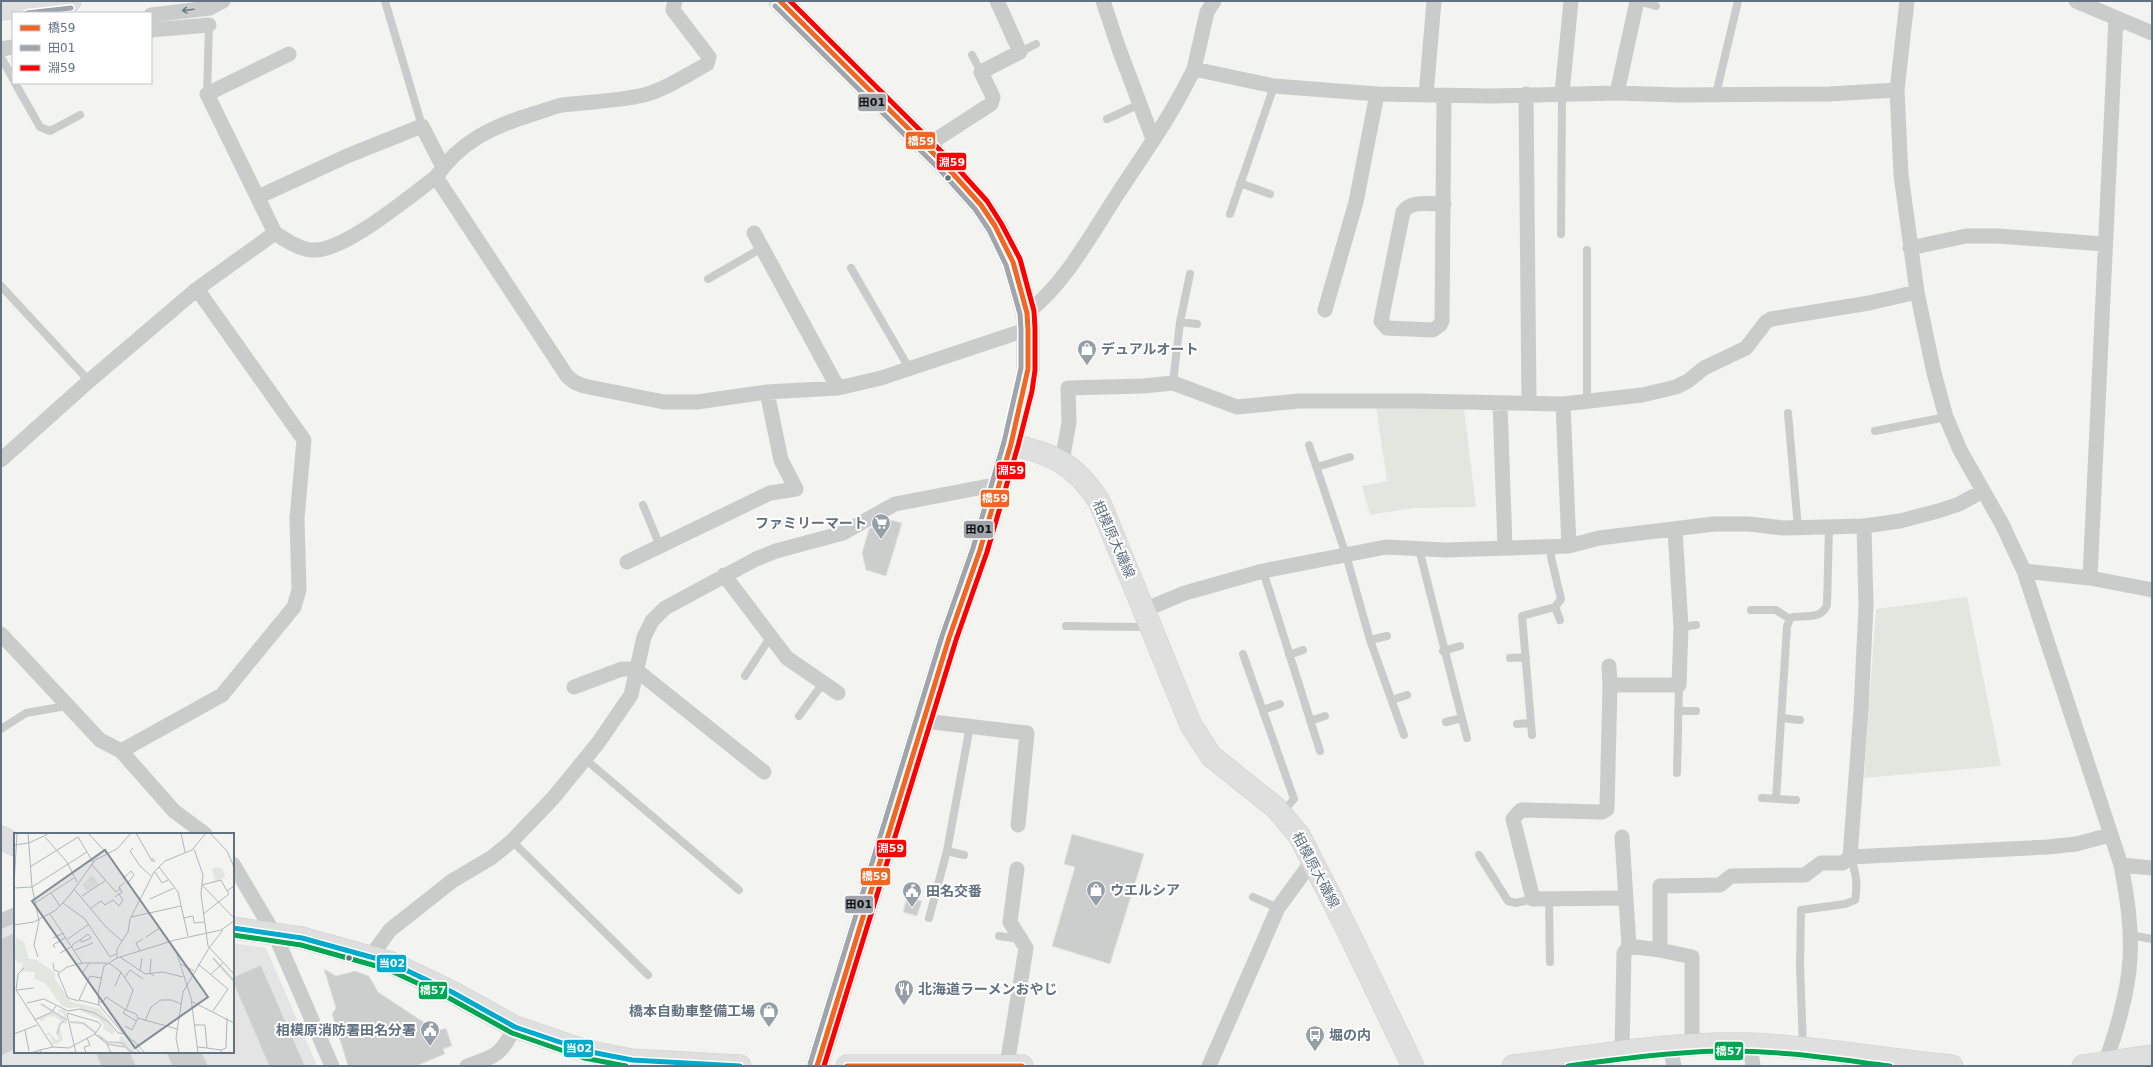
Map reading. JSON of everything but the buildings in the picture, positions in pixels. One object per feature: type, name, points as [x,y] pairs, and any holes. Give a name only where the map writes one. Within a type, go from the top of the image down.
[{"type":"main road","points":[[1,9],[70,1]]},
{"type":"main road","points":[[780,1],[926,146],[972,195],[995,226],[1013,262],[1028,321],[1028,369],[1011,444],[980,550],[949,638],[817,1066]]},
{"type":"main road","name":"相模原大磯線","points":[[1011,444],[1062,461],[1082,477],[1099,501],[1191,725],[1202,744],[1217,761],[1281,814],[1299,835],[1313,860],[1413,1066]]},
{"type":"main road","points":[[1,837],[14,844]]},
{"type":"main road","points":[[234,928],[302,938],[371,956],[422,976],[515,1027],[567,1046],[632,1060],[740,1066]]},
{"type":"main road","points":[[1513,1066],[1622,1052],[1672,1057],[1692,1046],[1750,1044],[1803,1048],[1897,1063],[1952,1066]]},
{"type":"main road","points":[[2083,1066],[2152,1056]]},
{"type":"main road","points":[[847,1066],[1015,1066]]},
{"type":"street","points":[[152,15],[210,8],[223,1]]},
{"type":"street","points":[[289,54],[208,94],[274,233],[285,240],[313,250],[328,248],[353,236],[385,215],[439,172],[464,145],[484,132],[506,122],[560,106],[645,94],[667,86],[707,64],[709,57],[673,10],[675,1]]},
{"type":"street","points":[[926,146],[991,104],[993,97],[981,72],[1020,52],[997,1]]},
{"type":"street","points":[[1103,1],[1119,49],[1153,139]]},
{"type":"street","points":[[258,197],[347,156],[422,126],[439,172],[567,376],[574,382],[584,386],[664,402],[697,402],[767,392],[838,388],[865,382],[909,368],[1028,321],[1058,284],[1176,105],[1194,69],[1207,12],[1214,1]]},
{"type":"street","points":[[1426,95],[1434,1]]},
{"type":"street","points":[[1562,93],[1571,1]]},
{"type":"street","points":[[1617,93],[1637,1]]},
{"type":"street","points":[[1907,1],[1897,90],[1901,175],[1917,292],[1934,373],[1946,417],[1960,450],[2002,524],[2024,571],[2121,865],[2128,900],[2130,935],[2127,983],[2105,1064]]},
{"type":"street","points":[[2076,1],[2152,33]]},
{"type":"street","points":[[2090,578],[2104,244],[2116,18]]},
{"type":"street","points":[[152,30],[209,25]]},
{"type":"street","points":[[1,49],[12,47]]},
{"type":"street","points":[[1194,69],[1274,86],[1377,94],[1829,94],[1897,90]]},
{"type":"street","points":[[1325,310],[1356,202],[1377,94]]},
{"type":"street","points":[[1526,94],[1529,404]]},
{"type":"street","points":[[1444,95],[1444,204],[1442,321],[1440,325],[1433,330],[1387,328],[1380,321],[1403,212],[1406,208],[1414,204],[1444,204]]},
{"type":"street","points":[[1,460],[89,381],[197,289],[274,233]]},
{"type":"street","points":[[754,233],[838,388]]},
{"type":"street","points":[[1910,248],[1966,236],[1992,236],[2104,244]]},
{"type":"street","points":[[121,751],[222,695],[294,607],[299,590],[297,518],[304,440],[197,289]]},
{"type":"street","points":[[1062,461],[1069,422],[1068,388],[1143,386],[1172,383],[1238,407],[1299,401],[1414,401],[1500,404],[1563,404],[1642,395],[1676,387],[1688,381],[1704,368],[1746,348],[1766,322],[1771,319],[1862,305],[1917,292]]},
{"type":"street","points":[[627,562],[770,493],[796,489],[781,460],[767,392]]},
{"type":"street","points":[[1500,404],[1505,546]]},
{"type":"street","points":[[1563,404],[1569,546]]},
{"type":"street","points":[[371,956],[390,930],[452,881],[491,858],[512,841],[554,797],[620,714],[631,695],[635,669],[644,637],[652,621],[665,608],[724,575],[776,550],[843,533],[896,504],[999,484]]},
{"type":"street","points":[[1146,616],[1185,594],[1262,571],[1386,547],[1419,549],[1495,548],[1505,546],[1569,546],[1599,538],[1714,524],[1749,524],[1798,528],[1864,526],[1900,521],[1938,511],[1959,504],[1983,491]]},
{"type":"street","points":[[1850,857],[1861,710],[1866,606],[1864,526]]},
{"type":"street","points":[[1610,685],[1679,685],[1681,627],[1674,530]]},
{"type":"street","points":[[2024,571],[2090,578],[2152,590]]},
{"type":"street","points":[[724,575],[786,658],[838,693]]},
{"type":"street","points":[[1,634],[66,706],[100,740],[121,751],[174,811],[204,833]]},
{"type":"street","points":[[1609,666],[1609,806],[1602,812],[1521,810],[1513,819],[1533,899],[1625,898]]},
{"type":"street","points":[[574,687],[622,669],[635,669],[764,772]]},
{"type":"street","points":[[924,721],[1027,733],[1018,825]]},
{"type":"street","points":[[1660,950],[1660,886],[1720,885],[1731,876],[1805,875],[1821,863],[1843,863],[1850,857],[2048,847],[2076,844],[2110,835]]},
{"type":"street","points":[[1622,837],[1629,946],[1624,953],[1622,1052]]},
{"type":"street","points":[[1209,1066],[1278,908],[1313,860]]},
{"type":"street","points":[[2121,865],[2152,868]]},
{"type":"street","points":[[234,866],[275,935],[332,1066]]},
{"type":"street","points":[[1015,1066],[1026,948],[1010,922],[1017,869]]},
{"type":"street","points":[[1,921],[14,915]]},
{"type":"street","points":[[1629,946],[1660,950],[1692,957],[1692,1046]]},
{"type":"street","points":[[467,1066],[492,1058],[504,1048],[515,1027]]},
{"type":"street","points":[[1750,1044],[1753,1066]]},
{"type":"lane","points":[[385,1],[422,126]]},
{"type":"lane","points":[[1637,1],[1656,6]]},
{"type":"lane","points":[[1716,94],[1738,1]]},
{"type":"lane","points":[[208,94],[209,25]]},
{"type":"lane","points":[[1020,52],[1036,44]]},
{"type":"lane","points":[[972,55],[981,72]]},
{"type":"lane","points":[[1,58],[12,77]]},
{"type":"lane","points":[[16,84],[40,127],[50,131],[80,115]]},
{"type":"lane","points":[[1230,214],[1274,86]]},
{"type":"lane","points":[[1560,234],[1562,93]]},
{"type":"lane","points":[[1107,119],[1140,104]]},
{"type":"lane","points":[[1240,183],[1270,194]]},
{"type":"lane","points":[[708,279],[762,248]]},
{"type":"lane","points":[[1587,250],[1587,401]]},
{"type":"lane","points":[[851,268],[909,368]]},
{"type":"lane","points":[[1172,383],[1180,322],[1190,274]]},
{"type":"lane","points":[[1,286],[89,381]]},
{"type":"lane","points":[[1180,322],[1197,324]]},
{"type":"lane","points":[[1788,413],[1798,528]]},
{"type":"lane","points":[[1875,431],[1946,417]]},
{"type":"lane","points":[[1309,445],[1346,555],[1370,640],[1404,735]]},
{"type":"lane","points":[[1317,468],[1350,457]]},
{"type":"lane","points":[[643,505],[660,546]]},
{"type":"lane","points":[[1751,610],[1776,610],[1790,619],[1817,616],[1825,610],[1827,605],[1829,528]]},
{"type":"lane","points":[[1532,735],[1522,616],[1555,607],[1561,599],[1551,557],[1552,547]]},
{"type":"lane","points":[[1419,549],[1443,651],[1467,738]]},
{"type":"lane","points":[[1262,571],[1320,751]]},
{"type":"lane","points":[[1555,607],[1560,620]]},
{"type":"lane","points":[[1066,626],[1138,627],[1146,616]]},
{"type":"lane","points":[[1776,799],[1787,626],[1790,619]]},
{"type":"lane","points":[[1681,627],[1696,626]]},
{"type":"lane","points":[[745,676],[771,636]]},
{"type":"lane","points":[[1370,640],[1387,636]]},
{"type":"lane","points":[[1443,651],[1460,646]]},
{"type":"lane","points":[[1289,655],[1303,650]]},
{"type":"lane","points":[[1243,654],[1294,799],[1281,814]]},
{"type":"lane","points":[[1510,658],[1526,657]]},
{"type":"lane","points":[[799,716],[822,683]]},
{"type":"lane","points":[[1677,774],[1679,685]]},
{"type":"lane","points":[[1392,700],[1408,695]]},
{"type":"lane","points":[[1263,710],[1280,704]]},
{"type":"lane","points":[[1,729],[26,713],[66,706]]},
{"type":"lane","points":[[1678,711],[1696,711]]},
{"type":"lane","points":[[1310,721],[1325,716]]},
{"type":"lane","points":[[1446,722],[1462,718]]},
{"type":"lane","points":[[1781,718],[1800,720]]},
{"type":"lane","points":[[1516,724],[1531,723]]},
{"type":"lane","points":[[929,918],[947,851],[970,726]]},
{"type":"lane","points":[[585,759],[739,890]]},
{"type":"lane","points":[[1762,798],[1796,800]]},
{"type":"lane","points":[[512,841],[648,975]]},
{"type":"lane","points":[[947,851],[964,855]]},
{"type":"lane","points":[[1479,855],[1508,901],[1516,903],[1533,899]]},
{"type":"lane","points":[[1803,1048],[1800,965],[1801,910],[1845,904],[1855,900],[1857,889],[1856,873],[1850,857]]},
{"type":"lane","points":[[1253,897],[1278,908]]},
{"type":"lane","points":[[1550,899],[1550,962]]},
{"type":"lane","points":[[2130,935],[2152,939]]},
{"type":"lane","points":[[999,936],[1021,940]]},
{"type":"shaded area","points":[[1376,407],[1464,409],[1476,507],[1414,508],[1370,515],[1362,486],[1387,481]]},
{"type":"shaded area","points":[[1967,597],[2001,766],[1864,778],[1876,609]]},
{"type":"shaded area","points":[[14,922],[14,1053],[234,1053],[234,943],[266,948],[317,1066],[1,1066],[1,928]]},
{"type":"transit line","name":"橋59","points":[[780,1],[945,165],[981,205],[995,226],[1013,262],[1027,313],[1028,329],[1028,369],[1011,444],[980,550],[949,638],[817,1066]]},
{"type":"transit line","name":"淵59","points":[[790,1],[950,160],[987,201],[1001,223],[1020,259],[1034,311],[1035,329],[1035,370],[1032,391],[1018,446],[987,552],[956,640],[824,1066]]},
{"type":"transit line","name":"田01","points":[[775,6],[940,170],[975,209],[989,230],[1006,265],[1020,314],[1021,329],[1021,368],[1004,442],[973,548],[942,636],[810,1064]]},
{"type":"transit line","name":"田01","points":[[36,12],[71,8]]},
{"type":"transit line","name":"当02","points":[[234,928],[302,938],[389,962],[452,992],[515,1027],[586,1051],[632,1060],[740,1066]]},
{"type":"transit line","name":"橋57","points":[[234,935],[301,945],[387,969],[449,998],[512,1033],[584,1058],[626,1066]]},
{"type":"transit line","name":"橋57","points":[[1568,1066],[1664,1054],[1721,1051],[1785,1053],[1890,1066]]},
{"type":"transit line","name":"橋59","points":[[847,1066],[1022,1066]]},
{"type":"place","name":"デュアルオート","points":[[1087,366]]},
{"type":"place","name":"ファミリーマート","points":[[881,540]]},
{"type":"place","name":"ウエルシア","points":[[1096,907]]},
{"type":"place","name":"田名交番","points":[[912,908]]},
{"type":"place","name":"北海道ラーメンおやじ","points":[[904,1006]]},
{"type":"place","name":"橋本自動車整備工場","points":[[769,1028]]},
{"type":"place","name":"相模原消防署田名分署","points":[[430,1047]]},
{"type":"place","name":"堀の内","points":[[1315,1052]]}]
